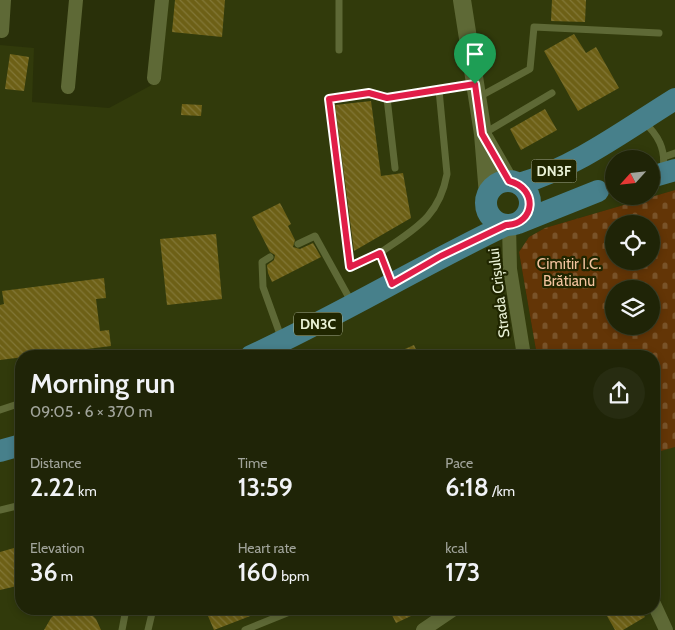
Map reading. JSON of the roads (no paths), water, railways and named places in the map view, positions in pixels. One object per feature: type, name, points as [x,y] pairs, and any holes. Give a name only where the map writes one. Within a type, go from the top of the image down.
[{"type":"main road","name":"DN3F","points":[[517,206],[588,154],[675,99]]},
{"type":"main road","points":[[496,185],[517,206],[494,220],[490,215],[487,198],[496,185]]},
{"type":"main road","name":"DN3C","points":[[265,350],[353,306],[392,284],[441,256],[517,206],[605,189]]},
{"type":"main road","name":"DN3C","points":[[441,256],[470,228],[487,198]]},
{"type":"main road","points":[[0,451],[15,447]]},
{"type":"street","points":[[2,30],[4,0]]},
{"type":"street","points":[[68,87],[76,0]]},
{"type":"street","points":[[154,78],[162,0]]},
{"type":"street","points":[[462,0],[482,134],[487,198]]},
{"type":"street","points":[[482,134],[517,206]]},
{"type":"street","name":"Strada Crișului","points":[[517,206],[510,269],[523,350]]},
{"type":"street","points":[[423,630],[445,615]]},
{"type":"street","points":[[659,615],[666,630]]},
{"type":"lane","points":[[339,0],[339,50]]},
{"type":"lane","points":[[439,90],[447,174],[444,188],[433,212],[415,229],[380,253],[350,267],[329,99],[369,93],[387,98],[439,90],[476,91],[530,69],[534,27],[659,33]]},
{"type":"lane","points":[[482,134],[552,93]]},
{"type":"lane","points":[[387,98],[395,168]]},
{"type":"lane","points":[[642,120],[658,139],[663,170]]},
{"type":"lane","points":[[663,170],[675,153]]},
{"type":"lane","points":[[298,244],[315,236],[353,306]]},
{"type":"lane","points":[[380,253],[392,284]]},
{"type":"lane","points":[[270,257],[262,262],[263,287],[283,342]]},
{"type":"lane","points":[[0,410],[15,405]]},
{"type":"lane","points":[[0,510],[15,506]]},
{"type":"lane","points":[[122,630],[125,615]]},
{"type":"lane","points":[[148,630],[152,615]]},
{"type":"lane","points":[[245,630],[282,615]]},
{"type":"park label","name":"Cimitir I.C. Brătianu","points":[[569,272]]}]
